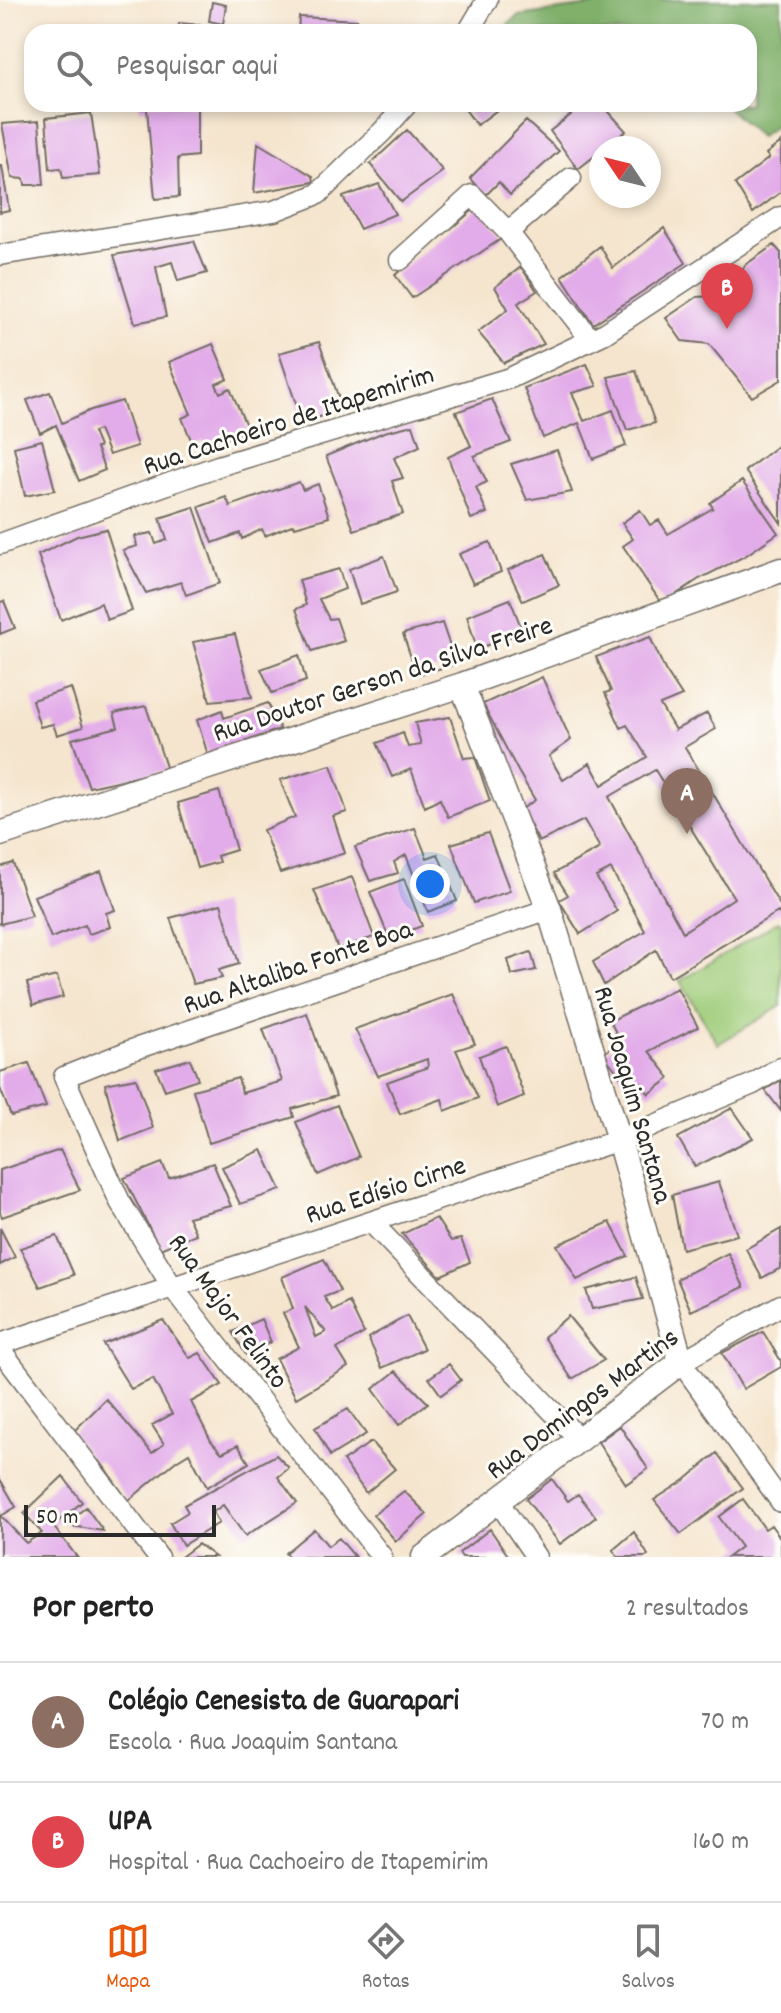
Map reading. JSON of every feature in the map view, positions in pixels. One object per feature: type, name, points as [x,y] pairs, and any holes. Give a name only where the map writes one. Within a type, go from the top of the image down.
[{"type":"street","points":[[473,24],[487,0]]},
{"type":"street","points":[[0,255],[274,211],[318,194],[400,112]]},
{"type":"street","points":[[508,232],[571,178]]},
{"type":"street","points":[[400,260],[472,195],[508,232],[591,340]]},
{"type":"street","name":"Rua Cachoeiro de Itapemirim","points":[[0,544],[218,466],[510,378],[605,333],[781,217]]},
{"type":"street","name":"Rua Doutor Gerson da Silva Freire","points":[[0,834],[462,685],[781,570]]},
{"type":"street","name":"Rua Joaquim Santana","points":[[462,685],[549,909],[619,1140],[681,1362],[781,1502]]},
{"type":"street","name":"Rua Altaliba Fonte Boa","points":[[64,1077],[129,1051],[549,909]]},
{"type":"street","name":"Rua Edísio Cirne","points":[[0,1346],[619,1140],[753,1084],[781,1067]]},
{"type":"street","name":"Rua Major Felinto","points":[[64,1077],[120,1202],[173,1288],[382,1557]]},
{"type":"street","points":[[371,1222],[579,1439]]},
{"type":"street","name":"Rua Domingos Martins","points":[[424,1557],[681,1362],[781,1305]]},
{"type":"street","points":[[0,1346],[158,1557]]},
{"type":"street","points":[[498,1501],[536,1557]]},
{"type":"green space","points":[[632,0],[781,0],[781,121],[760,137],[732,112],[757,112],[757,24],[508,24],[518,16]]},
{"type":"green space","points":[[779,921],[781,1006],[718,1044],[680,981]]},
{"type":"building","points":[[212,2],[226,5],[223,24],[209,21]]},
{"type":"building","points":[[299,17],[358,20],[358,24],[299,24]]},
{"type":"building","points":[[147,112],[197,112],[197,156],[178,158],[179,197],[155,199]]},
{"type":"building","points":[[467,112],[494,112],[477,125]]},
{"type":"building","points":[[575,112],[609,112],[626,131],[620,136],[589,136],[589,160],[578,169],[550,131]]},
{"type":"building","points":[[91,113],[100,175],[63,178],[61,168],[50,169],[46,118]]},
{"type":"building","points":[[39,121],[44,185],[25,185],[24,179],[12,178],[2,124]]},
{"type":"building","points":[[526,121],[559,151],[510,195],[499,182],[486,195],[470,178]]},
{"type":"building","points":[[407,130],[443,171],[401,202],[370,164]]},
{"type":"building","points":[[781,142],[781,192],[753,213],[735,184],[769,158],[766,154]]},
{"type":"building","points":[[258,143],[313,176],[314,182],[254,193]]},
{"type":"building","points":[[0,166],[9,210],[0,212]]},
{"type":"building","points":[[379,184],[395,214],[360,229],[343,197]]},
{"type":"building","points":[[478,206],[504,237],[412,298],[395,275]]},
{"type":"building","points":[[664,228],[686,263],[593,324],[562,276],[600,246],[613,268]]},
{"type":"building","points":[[194,241],[207,273],[178,281],[172,262],[156,267],[166,317],[135,323],[114,255]]},
{"type":"building","points":[[774,245],[781,253],[781,380],[752,397],[709,344],[682,341],[666,318],[697,297],[711,296],[739,277],[745,265]]},
{"type":"building","points":[[521,267],[537,291],[518,303],[544,344],[504,363],[478,332],[508,309],[495,287]]},
{"type":"building","points":[[319,342],[343,410],[302,422],[279,353]]},
{"type":"building","points":[[213,344],[228,379],[216,384],[220,393],[230,388],[248,430],[206,448],[203,441],[193,445],[182,418],[191,414],[169,362]]},
{"type":"building","points":[[587,364],[597,386],[572,393],[584,421],[613,410],[626,446],[593,459],[579,423],[543,438],[524,388]]},
{"type":"building","points":[[636,371],[655,423],[627,430],[608,377]]},
{"type":"building","points":[[50,392],[62,423],[122,401],[137,446],[109,455],[99,430],[93,432],[105,470],[79,481],[56,425],[40,433],[27,400]]},
{"type":"building","points":[[492,399],[511,442],[474,456],[487,482],[476,487],[487,513],[471,519],[448,457],[471,446],[456,412]]},
{"type":"building","points":[[413,425],[420,446],[394,458],[403,478],[392,481],[403,514],[354,530],[326,456],[384,432]]},
{"type":"building","points":[[42,440],[55,490],[25,496],[14,447]]},
{"type":"building","points":[[781,443],[781,523],[745,471]]},
{"type":"building","points":[[557,450],[572,492],[527,500],[511,464]]},
{"type":"building","points":[[742,481],[778,533],[662,604],[623,546],[633,539],[622,523],[640,510],[650,525],[659,520],[668,534],[713,508],[710,503]]},
{"type":"building","points":[[299,482],[303,490],[318,484],[329,517],[295,527],[294,524],[265,536],[262,529],[242,539],[240,533],[213,543],[199,507],[226,497],[230,506]]},
{"type":"building","points":[[194,507],[220,583],[186,595],[181,582],[146,593],[123,550],[137,546],[135,536],[152,533],[156,544],[167,540],[160,518]]},
{"type":"building","points":[[106,529],[132,611],[107,620],[101,603],[61,620],[38,555],[77,536]]},
{"type":"building","points":[[490,542],[501,572],[473,584],[459,554]]},
{"type":"building","points":[[545,554],[559,585],[523,601],[508,570]]},
{"type":"building","points":[[384,556],[397,592],[360,604],[349,569]]},
{"type":"building","points":[[339,569],[345,589],[319,599],[329,619],[336,618],[344,641],[312,651],[296,609],[306,605],[299,580]]},
{"type":"building","points":[[510,599],[523,632],[477,649],[467,616]]},
{"type":"building","points":[[4,601],[15,628],[0,634],[0,602]]},
{"type":"building","points":[[442,623],[456,664],[417,675],[403,634]]},
{"type":"building","points":[[235,634],[252,697],[210,701],[193,642]]},
{"type":"building","points":[[650,637],[665,670],[682,696],[660,705],[675,730],[707,713],[716,729],[685,747],[781,907],[781,916],[778,912],[670,977],[656,950],[604,985],[593,962],[645,931],[611,869],[596,877],[617,911],[580,934],[559,900],[568,895],[554,873],[600,848],[584,820],[539,842],[522,809],[535,800],[483,704],[542,677],[571,740],[549,756],[563,780],[590,763],[602,785],[647,757],[627,725],[621,728],[605,693],[611,691],[596,657]],"holes":[[[655,770],[734,898],[683,932],[609,797]]]},
{"type":"building","points":[[299,655],[306,681],[272,693],[261,669]]},
{"type":"building","points":[[71,688],[83,727],[57,735],[53,724],[40,727],[32,700]]},
{"type":"building","points":[[268,703],[280,729],[208,755],[197,720],[222,710],[224,718]]},
{"type":"building","points":[[146,706],[167,770],[89,787],[72,739],[118,727],[114,713]]},
{"type":"building","points":[[450,717],[464,758],[475,757],[490,801],[448,817],[440,799],[425,807],[411,769],[392,777],[377,743],[403,733],[408,747],[421,745],[415,723]]},
{"type":"building","points":[[331,765],[347,812],[333,816],[345,853],[280,873],[263,830],[295,817],[280,780]]},
{"type":"building","points":[[219,791],[236,850],[217,856],[219,862],[197,868],[178,803]]},
{"type":"building","points":[[415,828],[427,858],[438,854],[457,901],[428,912],[406,855],[394,862],[398,873],[370,881],[355,847]]},
{"type":"building","points":[[488,833],[510,891],[474,903],[451,844]]},
{"type":"building","points":[[13,863],[32,916],[0,924],[0,867]]},
{"type":"building","points":[[101,871],[115,910],[106,913],[110,927],[89,934],[85,925],[51,938],[34,896]]},
{"type":"building","points":[[352,877],[374,937],[338,949],[314,890]]},
{"type":"building","points":[[404,879],[422,926],[389,938],[370,892]]},
{"type":"building","points":[[221,904],[239,964],[219,970],[222,978],[193,984],[170,918]]},
{"type":"building","points":[[531,952],[536,970],[512,975],[508,960]]},
{"type":"building","points":[[57,976],[63,997],[33,1005],[27,983]]},
{"type":"building","points":[[677,988],[698,1027],[649,1051],[670,1078],[649,1094],[640,1082],[631,1089],[603,1054],[620,1041],[610,1021]]},
{"type":"building","points":[[453,994],[475,1044],[456,1050],[478,1098],[445,1111],[442,1099],[400,1114],[387,1082],[428,1067],[427,1059],[378,1076],[355,1029]]},
{"type":"building","points":[[307,1013],[336,1096],[292,1109],[294,1117],[209,1143],[193,1090],[238,1078],[242,1093],[282,1081],[263,1029]]},
{"type":"building","points":[[506,1046],[524,1096],[497,1107],[479,1056]]},
{"type":"building","points":[[190,1059],[198,1079],[165,1090],[156,1069]]},
{"type":"building","points":[[29,1063],[46,1107],[11,1116],[0,1088],[0,1072]]},
{"type":"building","points":[[136,1078],[153,1128],[120,1141],[105,1084]]},
{"type":"building","points":[[781,1080],[781,1111],[765,1090]]},
{"type":"building","points":[[337,1105],[359,1157],[318,1175],[296,1122]]},
{"type":"building","points":[[732,1108],[753,1138],[695,1167],[678,1138]]},
{"type":"building","points":[[60,1150],[80,1190],[2,1217],[0,1170]]},
{"type":"building","points":[[262,1150],[281,1190],[240,1204],[222,1167]]},
{"type":"building","points":[[162,1163],[169,1178],[213,1163],[231,1206],[188,1217],[196,1234],[160,1249],[124,1178]]},
{"type":"building","points":[[719,1182],[737,1235],[682,1249],[672,1195]]},
{"type":"building","points":[[436,1218],[451,1241],[461,1239],[470,1262],[440,1276],[402,1234]]},
{"type":"building","points":[[610,1222],[628,1256],[577,1280],[557,1245]]},
{"type":"building","points":[[0,1228],[15,1257],[0,1265]]},
{"type":"building","points":[[781,1229],[781,1268],[762,1278],[746,1249]]},
{"type":"building","points":[[57,1236],[74,1275],[40,1287],[20,1248]]},
{"type":"building","points":[[728,1253],[744,1287],[691,1311],[677,1279]]},
{"type":"building","points":[[324,1259],[340,1291],[324,1297],[333,1311],[349,1302],[364,1333],[337,1349],[348,1367],[296,1398],[276,1359],[299,1347],[283,1313],[293,1309],[282,1277]],"holes":[[[305,1307],[326,1332],[316,1337]]]},
{"type":"building","points":[[636,1277],[643,1299],[592,1309],[586,1290]]},
{"type":"building","points":[[407,1316],[424,1349],[382,1368],[368,1338]]},
{"type":"building","points":[[568,1316],[604,1360],[572,1379],[544,1337]]},
{"type":"building","points":[[261,1319],[271,1342],[246,1355],[233,1332]]},
{"type":"building","points":[[163,1320],[190,1358],[200,1353],[222,1385],[191,1402],[211,1441],[222,1453],[238,1445],[249,1463],[207,1487],[189,1453],[128,1501],[100,1461],[94,1462],[72,1433],[106,1399],[152,1453],[164,1444],[152,1425],[172,1414],[153,1379],[131,1389],[103,1344]]},
{"type":"building","points":[[763,1332],[781,1361],[781,1367],[743,1389],[722,1353]]},
{"type":"building","points":[[449,1364],[461,1380],[441,1395],[429,1378]]},
{"type":"building","points":[[396,1371],[428,1403],[399,1425],[373,1389]]},
{"type":"building","points":[[348,1409],[366,1434],[330,1456],[315,1428]]},
{"type":"building","points":[[620,1426],[648,1469],[626,1484],[598,1442]]},
{"type":"building","points":[[371,1442],[395,1469],[366,1493],[343,1461]]},
{"type":"building","points":[[717,1453],[743,1488],[681,1534],[654,1500],[685,1480]]},
{"type":"building","points":[[276,1455],[289,1468],[278,1477],[297,1503],[245,1536],[223,1505],[213,1512],[219,1523],[183,1545],[170,1523],[188,1512],[184,1505]]},
{"type":"building","points":[[63,1476],[82,1502],[53,1526],[77,1557],[0,1557],[0,1479],[16,1507],[1,1516],[26,1543],[42,1533],[24,1513]]},
{"type":"building","points":[[552,1479],[568,1501],[578,1494],[596,1517],[560,1544],[526,1499]]},
{"type":"building","points":[[404,1491],[427,1514],[396,1541],[373,1515]]},
{"type":"building","points":[[743,1499],[765,1529],[771,1525],[781,1539],[781,1557],[728,1557],[741,1547],[719,1517]]},
{"type":"building","points":[[86,1507],[103,1531],[65,1525]]},
{"type":"building","points":[[314,1529],[328,1546],[339,1538],[355,1557],[289,1557],[285,1553]]},
{"type":"building","points":[[490,1529],[509,1557],[462,1557],[459,1553]]},
{"type":"building","points":[[634,1532],[648,1555],[618,1557],[613,1550]]},
{"type":"building","points":[[198,1544],[215,1557],[181,1557]]},
{"type":"place","name":"UPA","points":[[727,329]]},
{"type":"place","name":"Colégio Cenesista de Guarapari","points":[[687,834]]}]
